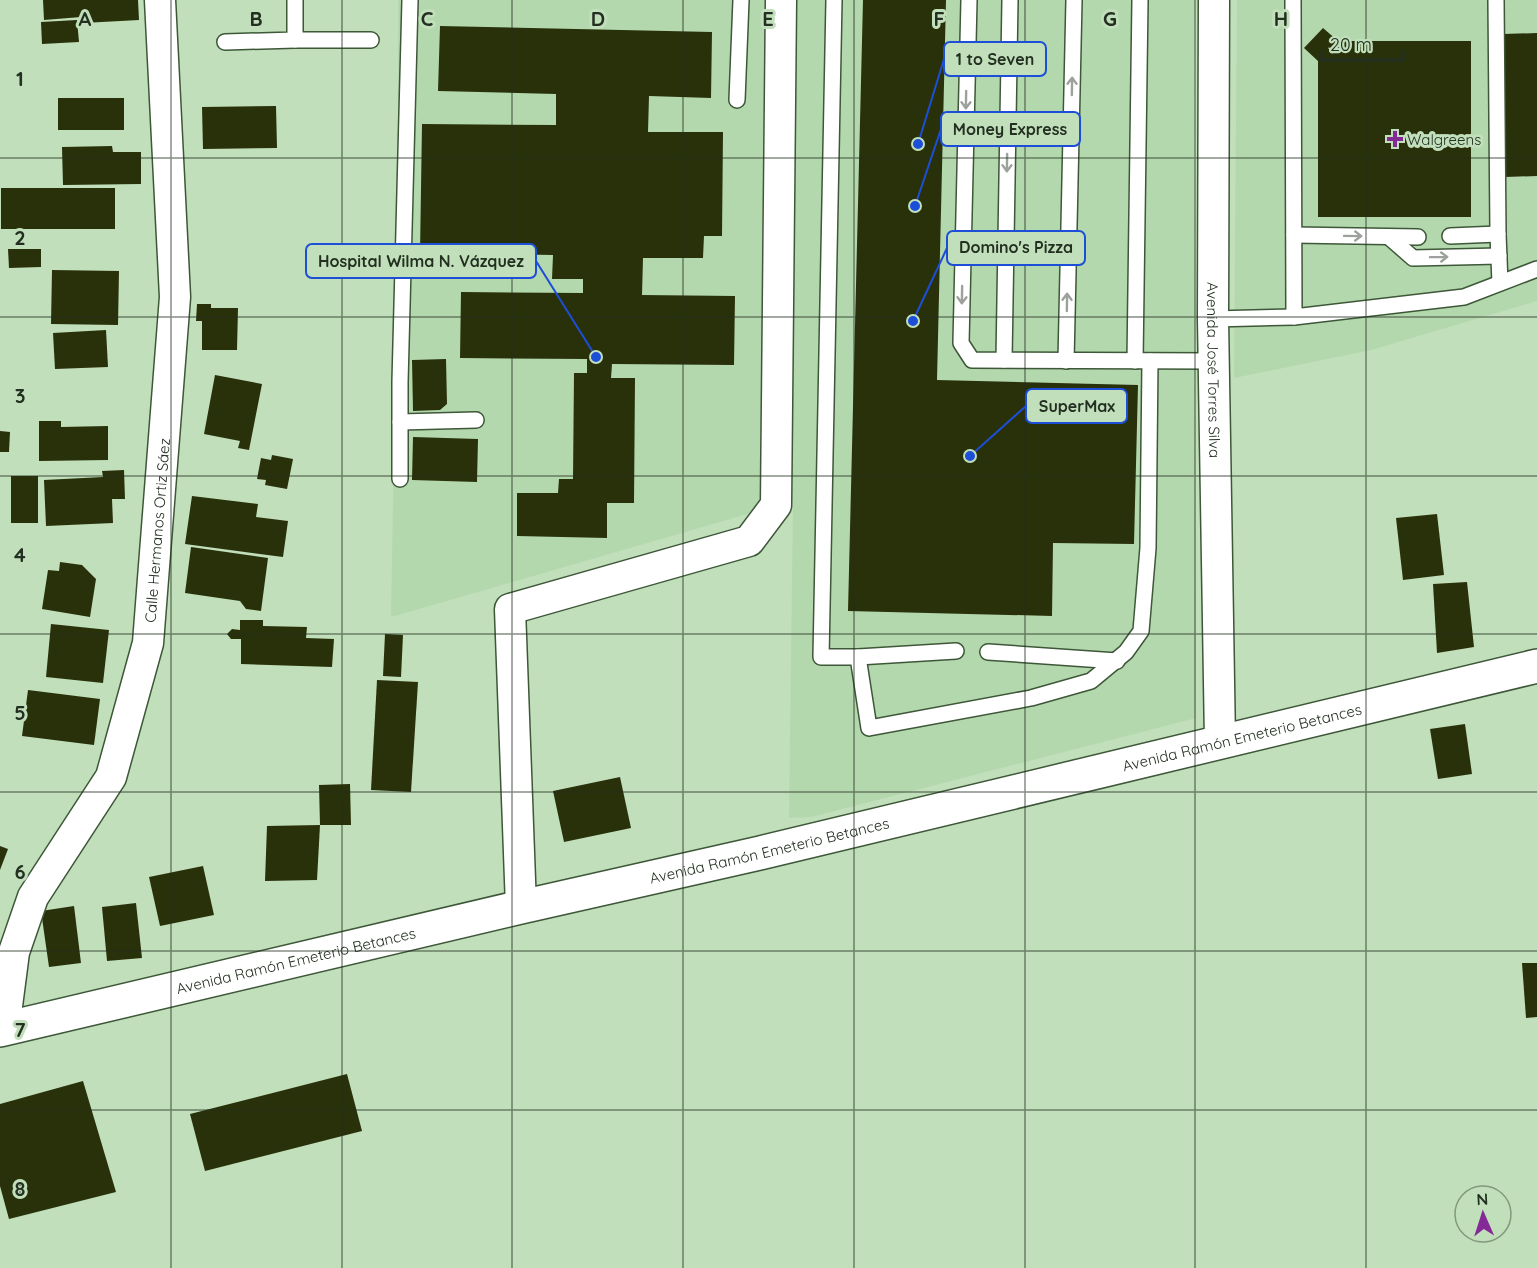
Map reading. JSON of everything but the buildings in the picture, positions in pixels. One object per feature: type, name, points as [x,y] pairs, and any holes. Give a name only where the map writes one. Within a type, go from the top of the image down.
[{"type":"street","name":"Calle Hermanos Ortiz Sáez","points":[[2,1030],[14,952],[33,897],[111,777],[148,643],[175,297],[160,0]]},
{"type":"street","points":[[521,906],[510,609],[749,541],[776,505],[781,0]]},
{"type":"street","name":"Avenida José Torres Silva","points":[[1214,0],[1213,319],[1220,742]]},
{"type":"street","name":"Avenida Ramón Emeterio Betances","points":[[2,1030],[521,906],[759,853],[1537,666]]},
{"type":"lane","points":[[295,0],[295,40]]},
{"type":"lane","points":[[400,479],[410,0]]},
{"type":"lane","points":[[737,99],[741,0]]},
{"type":"lane","points":[[834,0],[821,657],[956,651]]},
{"type":"lane","points":[[969,0],[961,343],[972,360],[1214,361]]},
{"type":"lane","points":[[1004,360],[1010,0]]},
{"type":"lane","points":[[1066,361],[1074,0]]},
{"type":"lane","points":[[858,657],[869,728],[1031,698],[1091,681],[1117,661],[1141,631],[1148,548],[1143,361],[1140,0]]},
{"type":"lane","points":[[1293,0],[1294,317]]},
{"type":"lane","points":[[1496,0],[1500,283]]},
{"type":"lane","points":[[225,42],[371,40]]},
{"type":"lane","points":[[1450,236],[1498,234]]},
{"type":"lane","points":[[1294,235],[1418,237]]},
{"type":"lane","points":[[1389,237],[1413,258],[1499,256]]},
{"type":"lane","points":[[1213,319],[1294,317],[1464,297],[1537,269]]},
{"type":"lane","points":[[400,422],[476,420]]},
{"type":"lane","points":[[987,652],[1117,661]]},
{"type":"shaded area","points":[[398,0],[1194,0],[1196,718],[811,817],[789,818],[793,501],[391,617],[398,213]]},
{"type":"shaded area","points":[[1237,0],[1537,0],[1537,301],[1371,350],[1234,378]]},
{"type":"place","name":"Walgreens","points":[[1395,139]]},
{"type":"place","name":"1 to Seven","points":[[918,144]]},
{"type":"place","name":"Money Express","points":[[915,206]]},
{"type":"place","name":"Domino's Pizza","points":[[913,321]]},
{"type":"place","name":"Hospital Wilma N. Vázquez","points":[[596,357]]},
{"type":"place","name":"SuperMax","points":[[970,456]]}]
